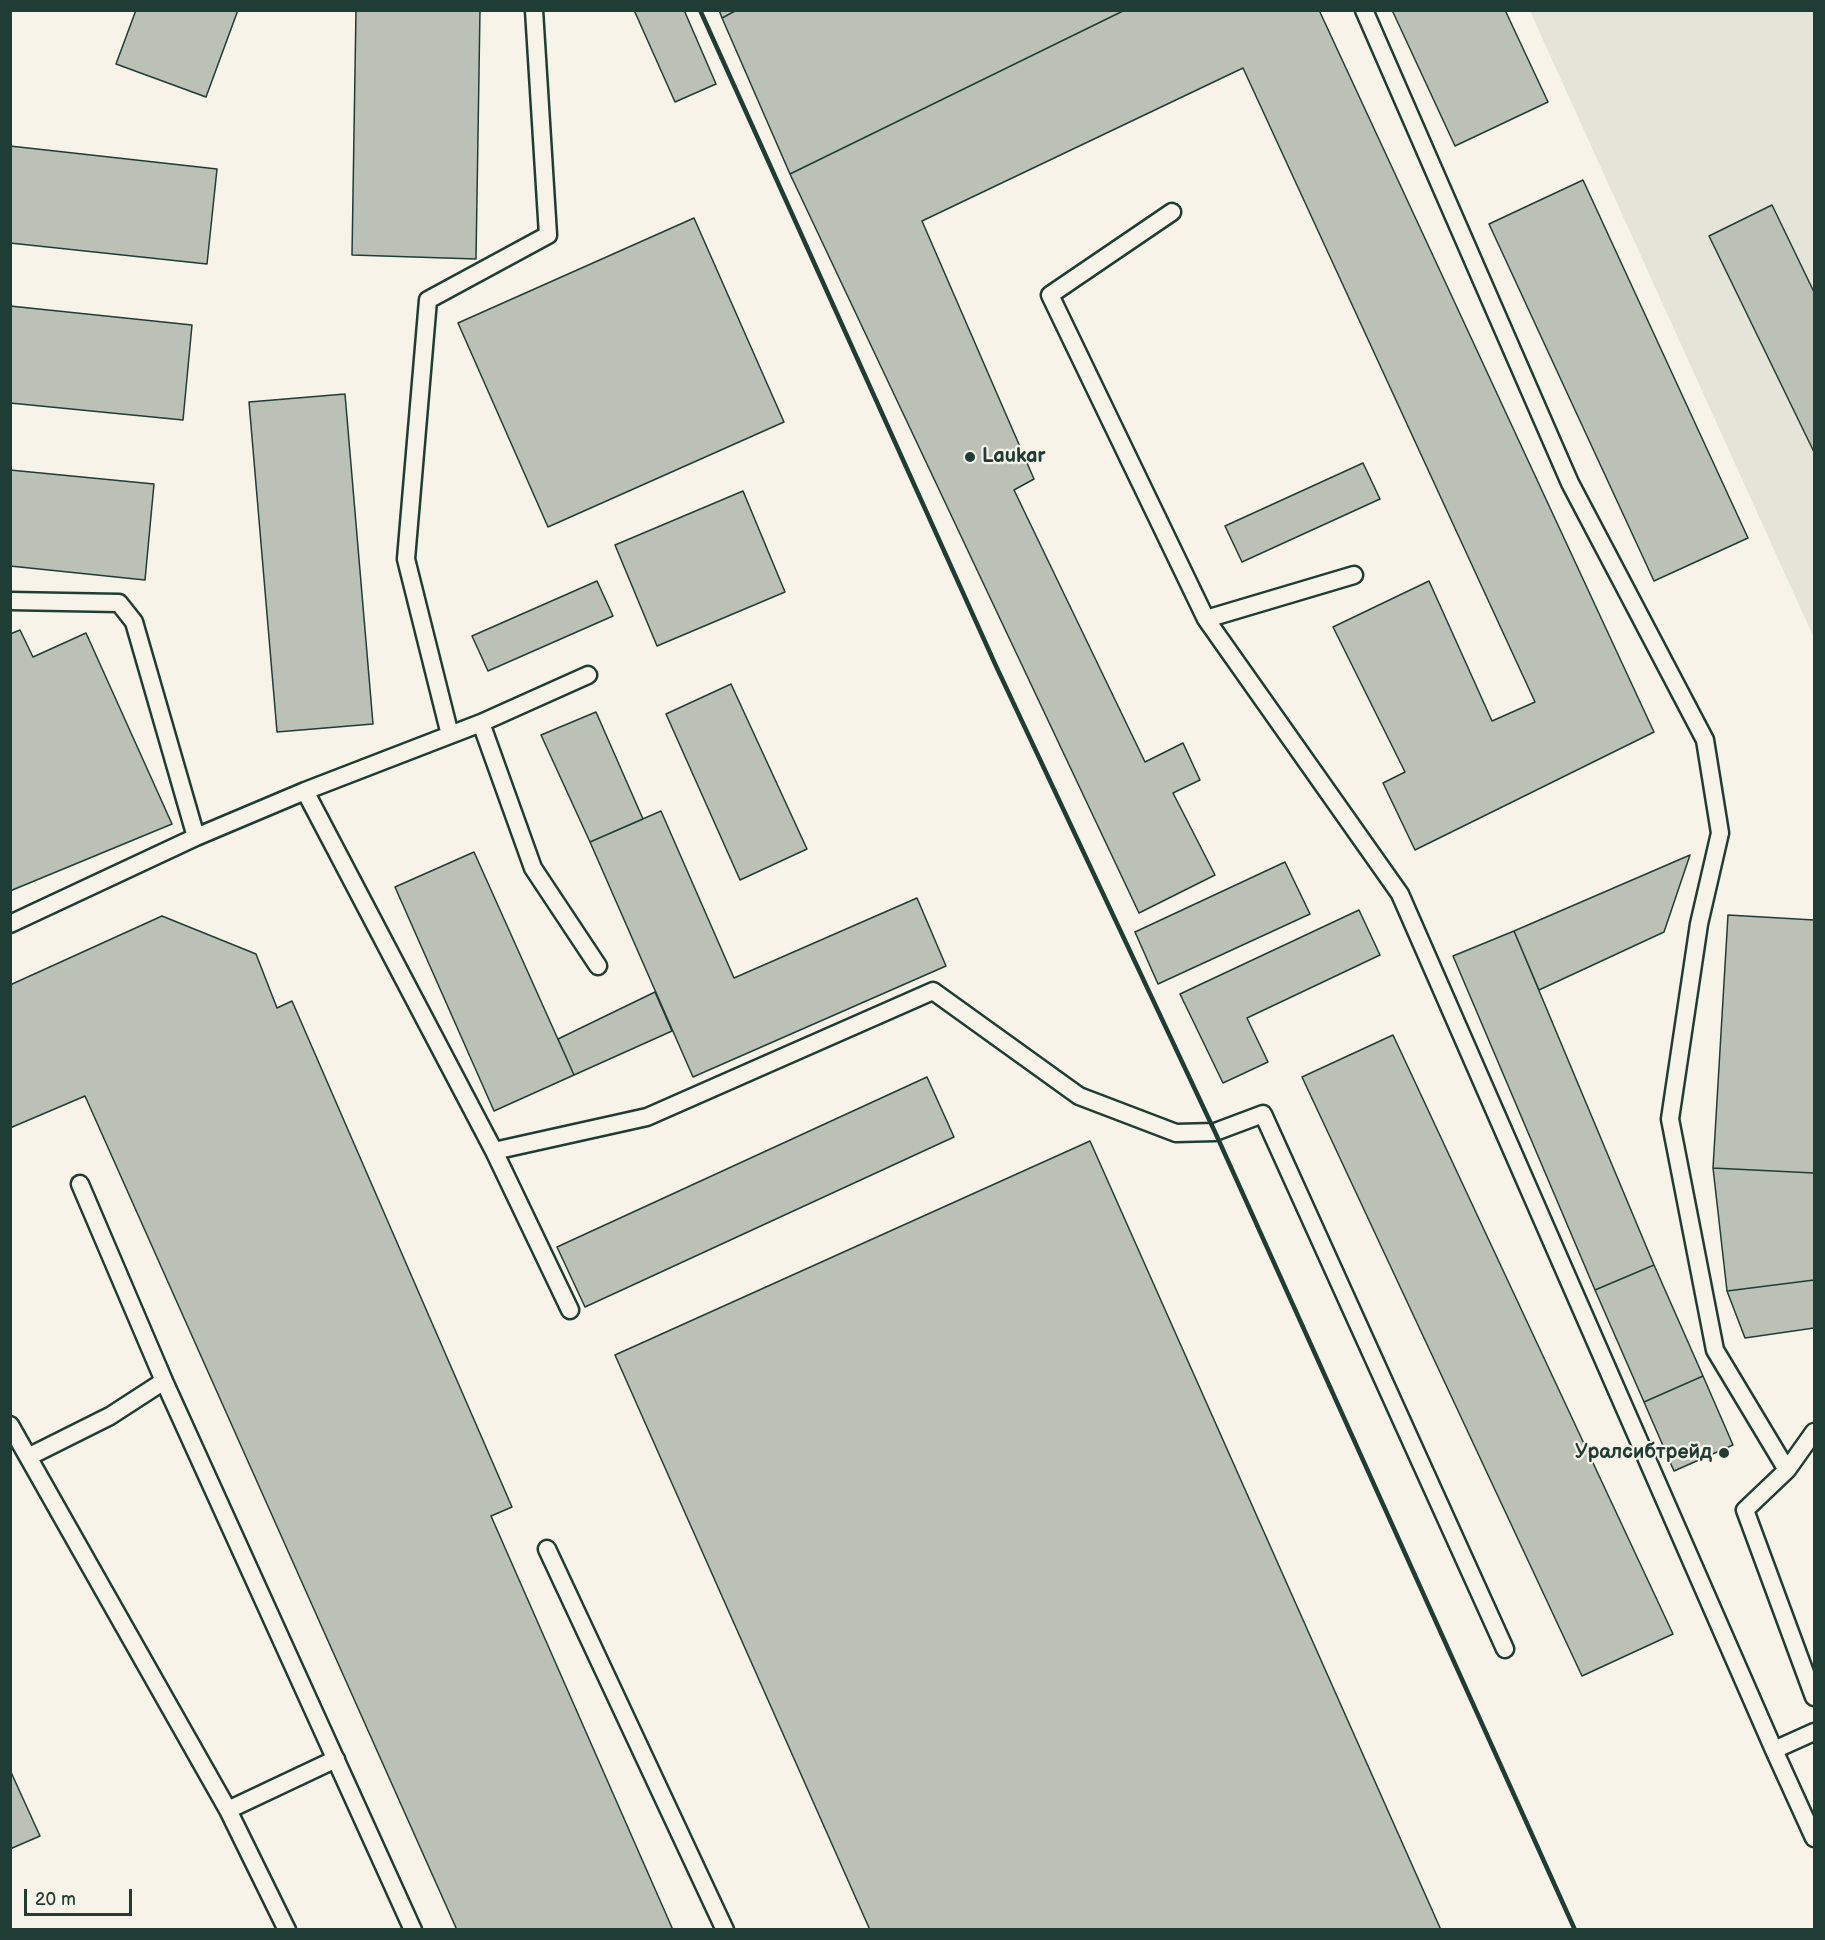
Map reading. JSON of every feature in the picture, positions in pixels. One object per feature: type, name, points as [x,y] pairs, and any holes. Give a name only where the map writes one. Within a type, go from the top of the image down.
[{"type":"lane","points":[[450,735],[406,560],[428,300],[548,235],[534,10]]},
{"type":"lane","points":[[1364,10],[1570,483],[1704,740],[1720,833],[1699,924],[1670,1119],[1715,1350],[1787,1470]]},
{"type":"lane","points":[[1172,212],[1050,295],[1206,619],[1400,894],[1774,1750],[1815,1838]]},
{"type":"lane","points":[[1206,619],[1354,575]]},
{"type":"lane","points":[[10,601],[118,603],[134,622],[196,837]]},
{"type":"lane","points":[[10,924],[196,837],[305,791],[481,723],[588,675]]},
{"type":"lane","points":[[481,723],[533,868],[598,966]]},
{"type":"lane","points":[[305,791],[494,1151],[570,1310]]},
{"type":"lane","points":[[494,1151],[647,1117],[933,991],[1079,1096],[1176,1133],[1215,1132],[1263,1114],[1505,1649]]},
{"type":"lane","points":[[80,1184],[165,1381],[413,1929]]},
{"type":"lane","points":[[28,1457],[110,1416],[165,1381]]},
{"type":"lane","points":[[10,1425],[228,1810],[287,1929]]},
{"type":"lane","points":[[1815,1432],[1787,1470],[1745,1510],[1815,1697]]},
{"type":"lane","points":[[547,1549],[725,1929]]},
{"type":"lane","points":[[1774,1750],[1815,1732]]},
{"type":"lane","points":[[228,1810],[336,1759]]},
{"type":"shaded area","points":[[1530,11],[1814,11],[1814,638]]},
{"type":"building","points":[[136,10],[238,10],[206,97],[116,64]]},
{"type":"building","points":[[356,10],[480,10],[476,259],[352,255]]},
{"type":"building","points":[[634,10],[684,10],[716,84],[675,102]]},
{"type":"building","points":[[719,10],[737,10],[722,18]]},
{"type":"building","points":[[737,10],[1125,10],[790,174],[722,18]]},
{"type":"building","points":[[1125,10],[1319,10],[1654,732],[1415,850],[1383,783],[1405,772],[1333,627],[1429,581],[1492,721],[1535,702],[1243,68],[922,221],[1034,479],[1014,490],[1145,762],[1183,743],[1200,780],[1173,793],[1215,875],[1139,913],[790,174]]},
{"type":"building","points":[[1392,10],[1505,10],[1548,102],[1455,146]]},
{"type":"building","points":[[10,146],[217,169],[207,264],[10,243]]},
{"type":"building","points":[[1583,180],[1748,538],[1654,581],[1489,224]]},
{"type":"building","points":[[1772,205],[1814,292],[1814,452],[1709,236]]},
{"type":"building","points":[[694,218],[784,422],[548,527],[458,323]]},
{"type":"building","points":[[10,306],[192,325],[183,420],[10,403]]},
{"type":"building","points":[[345,394],[373,724],[277,732],[249,402]]},
{"type":"building","points":[[1363,463],[1380,499],[1242,562],[1225,526]]},
{"type":"building","points":[[10,470],[154,484],[145,580],[10,566]]},
{"type":"building","points":[[743,491],[785,592],[657,646],[615,545]]},
{"type":"building","points":[[597,581],[613,616],[488,671],[472,636]]},
{"type":"building","points":[[20,630],[33,657],[86,633],[172,824],[10,891],[10,634]]},
{"type":"building","points":[[731,684],[807,849],[740,880],[666,714]]},
{"type":"building","points":[[596,712],[643,819],[590,842],[541,735]]},
{"type":"building","points":[[661,811],[734,978],[917,898],[946,966],[693,1077],[590,842]]},
{"type":"building","points":[[474,852],[574,1075],[494,1111],[395,887]]},
{"type":"building","points":[[1690,855],[1664,932],[1539,990],[1514,931]]},
{"type":"building","points":[[1285,862],[1310,914],[1158,984],[1135,932]]},
{"type":"building","points":[[1359,910],[1380,955],[1247,1018],[1268,1062],[1223,1083],[1180,994]]},
{"type":"building","points":[[1728,915],[1814,920],[1814,1173],[1713,1168]]},
{"type":"building","points":[[162,916],[256,954],[277,1008],[292,1001],[512,1507],[491,1516],[673,1930],[457,1930],[85,1096],[10,1128],[10,985]]},
{"type":"building","points":[[1514,931],[1654,1265],[1595,1290],[1453,956]]},
{"type":"building","points":[[655,992],[672,1031],[574,1075],[558,1039]]},
{"type":"building","points":[[1393,1035],[1673,1634],[1582,1676],[1302,1077]]},
{"type":"building","points":[[927,1077],[954,1137],[585,1307],[557,1247]]},
{"type":"building","points":[[1090,1141],[1441,1930],[870,1930],[615,1355]]},
{"type":"building","points":[[1713,1168],[1814,1173],[1814,1280],[1727,1291]]},
{"type":"building","points":[[1654,1265],[1703,1376],[1644,1402],[1595,1290]]},
{"type":"building","points":[[1814,1280],[1814,1328],[1745,1338],[1727,1291]]},
{"type":"building","points":[[1703,1376],[1733,1445],[1674,1471],[1644,1402]]},
{"type":"building","points":[[10,1770],[40,1836],[10,1849]]},
{"type":"railway","points":[[700,10],[996,666],[1215,1132],[1575,1930]]},
{"type":"place","name":"Laukar","points":[[970,457]]},
{"type":"place","name":"Уралcибтрейд","points":[[1724,1453]]}]
